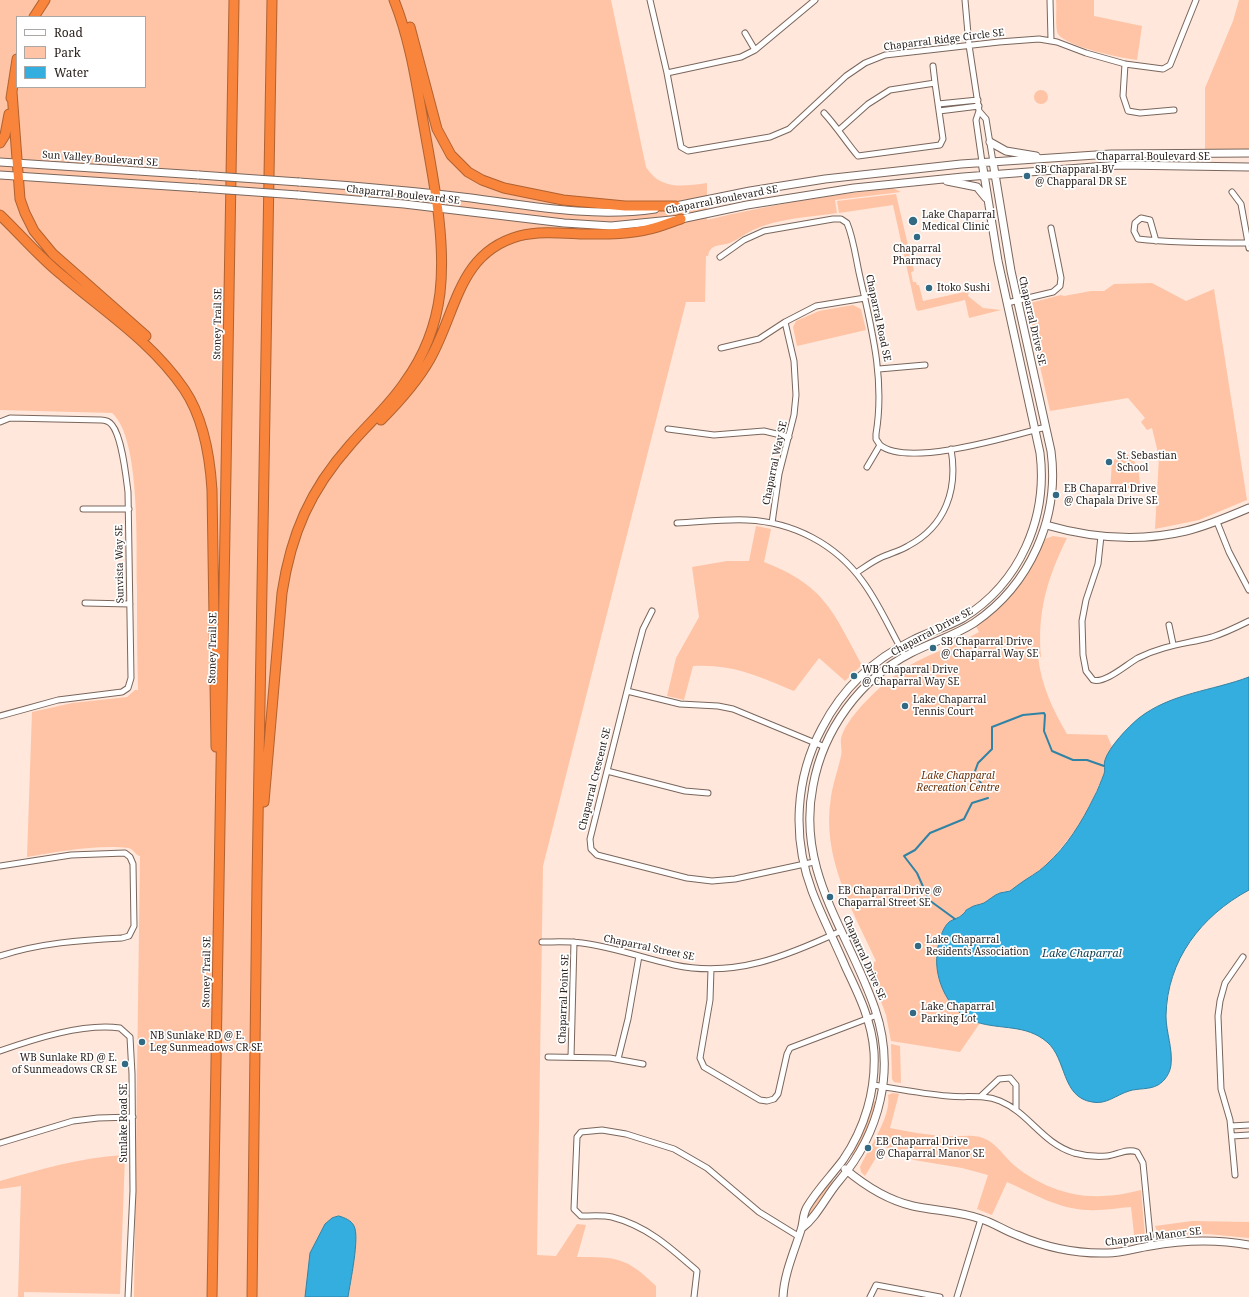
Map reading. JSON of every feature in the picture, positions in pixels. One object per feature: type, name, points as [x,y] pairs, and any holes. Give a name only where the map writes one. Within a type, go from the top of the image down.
[{"type":"highway","points":[[35,16],[45,0]]},
{"type":"highway","name":"Stoney Trail SE","points":[[212,1297],[234,0]]},
{"type":"highway","points":[[252,1297],[257,881],[272,0]]},
{"type":"highway","points":[[257,881],[286,569],[291,546],[316,489],[327,472],[405,382],[427,342],[437,311],[441,281],[436,207],[407,38],[394,0]]},
{"type":"highway","points":[[399,0],[416,46],[437,129],[451,155],[468,172],[482,180],[504,188],[563,200],[620,206],[676,206]]},
{"type":"highway","points":[[0,143],[6,128],[16,66]]},
{"type":"highway","points":[[12,92],[17,176],[23,208],[40,239],[58,259],[144,334],[163,356],[184,389],[204,438],[212,490],[219,928]]},
{"type":"highway","points":[[0,215],[57,272],[142,340],[184,389]]},
{"type":"highway","points":[[327,472],[398,404],[418,379],[436,348],[466,277],[478,261],[489,251],[506,241],[530,234],[634,232],[656,228],[681,218]]},
{"type":"street","name":"Chaparral Ridge Circle SE","points":[[650,0],[667,73],[681,147],[688,151],[770,137],[789,129],[846,76],[866,63],[885,55],[1035,39],[1051,40],[1086,53],[1126,64],[1163,69],[1170,65],[1196,0]]},
{"type":"street","points":[[667,73],[741,57],[755,50],[815,0]]},
{"type":"street","points":[[965,0],[969,45],[979,108],[976,120],[982,162]]},
{"type":"street","points":[[1050,0],[1051,40]]},
{"type":"street","points":[[745,33],[755,50]]},
{"type":"street","points":[[1126,64],[1123,96],[1128,111],[1140,113],[1174,110]]},
{"type":"street","points":[[824,113],[840,129],[847,142],[858,156],[940,145],[944,139],[933,66]]},
{"type":"street","points":[[840,129],[868,104],[890,90],[935,83]]},
{"type":"street","points":[[938,104],[978,100]]},
{"type":"street","points":[[939,111],[979,108]]},
{"type":"street","points":[[979,108],[986,119],[993,162]]},
{"type":"street","points":[[990,142],[1006,151],[1050,158]]},
{"type":"street","name":"Chaparral Boulevard SE","points":[[199,175],[434,194],[592,213],[638,211],[676,206],[750,191],[825,179],[982,162],[1111,154],[1249,153]]},
{"type":"street","name":"Sun Valley Boulevard SE","points":[[0,162],[199,175]]},
{"type":"street","name":"Chaparral Drive SE","points":[[783,1297],[788,1267],[802,1228],[802,1218],[807,1207],[822,1184],[839,1164],[860,1130],[873,1085],[874,1050],[868,1018],[813,894],[804,864],[799,834],[800,800],[806,767],[814,743],[833,709],[851,685],[876,663],[900,647],[962,618],[991,596],[1005,580],[1020,560],[1036,522],[1041,498],[1042,475],[1036,429],[996,252],[982,162]]},
{"type":"street","name":"Chaparral Drive SE","points":[[802,1228],[810,1222],[847,1171],[870,1134],[878,1111],[883,1086],[884,1051],[877,1015],[868,991],[822,889],[814,862],[810,835],[810,806],[815,776],[825,746],[841,716],[860,692],[881,672],[906,656],[969,627],[998,603],[1015,585],[1028,566],[1046,525],[1051,502],[1053,479],[1052,461],[1046,427],[1004,237],[993,162]]},
{"type":"street","name":"Chaparral Boulevard SE","points":[[17,176],[298,195],[436,207],[584,225],[636,224],[681,218],[792,197],[937,179],[995,174],[1120,165],[1249,168]]},
{"type":"street","points":[[0,175],[17,176]]},
{"type":"street","points":[[937,179],[974,186],[980,189],[988,200]]},
{"type":"street","points":[[1156,241],[1150,220],[1141,218],[1134,223],[1134,231],[1138,239],[1156,241],[1249,246],[1241,204],[1232,192]]},
{"type":"street","name":"Chaparral Road SE","points":[[720,256],[750,237],[769,229],[833,219],[843,220],[849,229],[879,369],[880,402],[876,434],[880,445]]},
{"type":"street","points":[[1007,303],[1053,292],[1060,286],[1061,278],[1051,228]]},
{"type":"street","points":[[721,348],[759,339],[785,322],[816,306],[865,298]]},
{"type":"street","name":"Chaparral Way SE","points":[[772,522],[779,474],[795,411],[796,385],[794,361],[785,322]]},
{"type":"street","points":[[879,369],[925,365]]},
{"type":"street","name":"Sunvista Way SE","points":[[0,422],[10,418],[101,420],[109,422],[115,430],[124,462],[129,509],[131,681],[125,690],[58,700],[0,716]]},
{"type":"street","points":[[867,468],[880,445],[894,451],[916,453],[951,449],[1046,427]]},
{"type":"street","points":[[668,429],[714,436],[764,431],[789,437]]},
{"type":"street","points":[[856,573],[876,560],[916,542],[935,525],[947,506],[952,490],[953,474],[951,449]]},
{"type":"street","points":[[1036,522],[1071,531],[1101,536],[1135,537],[1185,532],[1217,522],[1249,508]]},
{"type":"street","points":[[83,509],[129,509]]},
{"type":"street","points":[[677,523],[738,520],[772,522],[797,530],[815,539],[839,556],[856,573],[871,594],[906,656]]},
{"type":"street","points":[[1217,522],[1229,552],[1249,590]]},
{"type":"street","points":[[1101,536],[1098,564],[1086,600],[1082,621],[1082,650],[1088,675],[1094,680],[1101,681],[1136,659],[1173,644],[1212,637],[1249,621]]},
{"type":"street","points":[[85,603],[130,604]]},
{"type":"street","name":"Chaparral Crescent SE","points":[[652,611],[643,629],[627,691],[590,840],[591,849],[594,853],[705,881],[735,879],[814,862]]},
{"type":"street","points":[[1169,625],[1173,644]]},
{"type":"street","points":[[627,691],[680,704],[731,708],[814,743],[825,746]]},
{"type":"street","points":[[607,771],[685,791],[708,793]]},
{"type":"street","points":[[0,866],[71,855],[125,854],[130,857],[133,864],[134,926],[129,936],[122,938],[68,942],[35,947],[0,956]]},
{"type":"street","name":"Chaparral Street SE","points":[[542,942],[574,942],[675,965],[711,969],[740,968],[791,954],[841,931]]},
{"type":"street","name":"Chaparral Point SE","points":[[571,1057],[574,942]]},
{"type":"street","points":[[618,1059],[628,1023],[639,956]]},
{"type":"street","points":[[1235,1175],[1231,1126],[1221,1089],[1218,1016],[1225,983],[1243,957]]},
{"type":"street","points":[[711,969],[710,1000],[701,1051],[701,1063],[706,1069],[762,1101],[772,1100],[778,1094],[787,1054],[790,1048],[877,1015]]},
{"type":"street","name":"Sunlake Road SE","points":[[0,1051],[42,1037],[72,1031],[116,1028],[124,1030],[132,1041],[133,1190],[128,1297]]},
{"type":"street","name":"Chaparral Point SE","points":[[548,1057],[618,1059],[643,1064]]},
{"type":"street","points":[[981,1096],[1001,1078],[1010,1078],[1016,1085],[1016,1110]]},
{"type":"street","points":[[873,1085],[947,1096],[981,1096],[999,1100],[1016,1110],[1045,1138],[1068,1151],[1095,1156],[1110,1156],[1129,1151],[1139,1153],[1143,1163],[1151,1246]]},
{"type":"street","points":[[0,1143],[73,1121],[98,1118],[133,1117]]},
{"type":"street","points":[[1231,1126],[1249,1125]]},
{"type":"street","points":[[694,1297],[697,1271],[662,1240],[642,1228],[611,1217],[581,1216],[574,1209],[577,1137],[580,1132],[602,1130],[626,1134],[674,1149],[707,1168],[759,1212],[798,1236]]},
{"type":"street","points":[[1232,1136],[1249,1135]]},
{"type":"street","name":"Chaparral Manor SE","points":[[839,1164],[868,1187],[889,1198],[913,1206],[957,1212],[981,1219],[1016,1235],[1048,1247],[1080,1253],[1111,1253],[1198,1240],[1220,1240],[1249,1245]]},
{"type":"street","points":[[957,1297],[981,1219]]},
{"type":"street","points":[[870,1297],[876,1285],[940,1297]]},
{"type":"green space","points":[[0,0],[611,0],[646,167],[652,175],[666,183],[682,186],[707,183],[707,220],[776,205],[846,194],[893,188],[901,192],[835,200],[837,213],[795,218],[763,226],[750,231],[732,242],[714,247],[709,252],[708,256],[706,256],[705,302],[686,302],[543,866],[537,1255],[556,1256],[577,1224],[586,1225],[577,1257],[602,1257],[628,1264],[646,1276],[656,1286],[656,1297],[134,1297],[140,856],[128,848],[104,847],[78,849],[27,857],[32,712],[72,703],[127,697],[135,690],[138,690],[135,495],[128,445],[121,426],[112,413],[0,410]]},
{"type":"green space","points":[[1056,0],[1094,0],[1094,16],[1142,26],[1137,60],[1095,51],[1063,39],[1057,31]]},
{"type":"green space","points":[[1239,0],[1249,0],[1249,150],[1205,149],[1205,88],[1233,21]]},
{"type":"green space","points":[[1041,90],[1046,92],[1048,97],[1046,102],[1041,104],[1036,102],[1034,97],[1036,92]]},
{"type":"green space","points":[[896,194],[914,271],[911,272],[913,282],[916,282],[917,285],[919,285],[923,301],[969,291],[968,296],[983,308],[1001,310],[969,318],[965,300],[918,311],[916,309],[893,205],[839,213],[837,201]]},
{"type":"green space","points":[[1152,283],[1186,301],[1214,289],[1247,500],[1199,520],[1155,529],[1159,457],[1152,428],[1147,430],[1141,422],[1145,418],[1128,398],[1050,411],[1026,304],[1061,295],[1064,296],[1091,291],[1104,291],[1114,284]]},
{"type":"green space","points":[[853,305],[861,309],[866,330],[797,346],[793,327],[796,321],[819,311]]},
{"type":"green space","points":[[1124,451],[1137,465],[1140,484],[1126,489],[1126,492],[1110,491],[1112,462]]},
{"type":"green space","points":[[756,526],[771,529],[764,562],[801,580],[825,602],[843,629],[862,665],[845,681],[819,658],[794,691],[757,676],[733,669],[693,666],[684,700],[667,696],[676,658],[699,617],[692,567],[727,561],[749,561]]},
{"type":"green space","name":"Lake Chapparal Recreation Centre","points":[[1053,536],[1067,538],[1049,582],[1042,610],[1040,641],[1041,657],[1038,656],[1042,677],[1048,697],[1067,734],[1107,735],[1112,747],[1106,759],[1105,772],[1082,822],[1048,864],[1011,890],[1002,892],[983,904],[968,909],[963,914],[948,922],[942,935],[937,960],[941,986],[946,996],[959,1011],[972,1020],[980,1023],[960,1052],[891,1041],[886,1015],[872,977],[874,962],[876,961],[857,922],[841,882],[830,841],[829,819],[831,797],[841,753],[842,735],[858,710],[883,685],[898,673],[917,661],[959,643],[979,632],[976,626],[989,617],[1009,598],[1025,577],[1045,539]]},
{"type":"green space","points":[[891,1044],[900,1046],[901,1083],[894,1082],[892,1079]]},
{"type":"green space","points":[[893,1093],[899,1094],[890,1128],[933,1135],[974,1136],[983,1138],[988,1140],[1000,1150],[1015,1166],[1034,1179],[1056,1189],[1079,1195],[1107,1196],[1141,1190],[1145,1236],[1135,1243],[1131,1207],[1093,1210],[1066,1207],[1046,1200],[1007,1182],[992,1215],[977,1209],[988,1175],[962,1168],[914,1160],[883,1146],[865,1176],[861,1172],[860,1167],[879,1132],[887,1112],[888,1095]]},
{"type":"green space","points":[[873,1101],[876,1102],[866,1133],[853,1156],[851,1154],[864,1129]]},
{"type":"green space","points":[[125,1155],[120,1294],[24,1292],[24,1297],[18,1297],[21,1186],[0,1189],[0,1181],[78,1161]]},
{"type":"green space","points":[[831,1179],[833,1181],[807,1219],[805,1218]]},
{"type":"green space","points":[[1192,1221],[1249,1222],[1249,1238],[1207,1234],[1164,1237],[1159,1236],[1155,1226]]},
{"type":"water","name":"Lake Chaparral","points":[[1249,677],[1249,890],[1216,913],[1190,942],[1180,958],[1173,976],[1168,996],[1166,1022],[1171,1065],[1170,1071],[1165,1079],[1155,1087],[1129,1091],[1102,1102],[1097,1103],[1082,1099],[1069,1085],[1053,1049],[1039,1036],[1022,1030],[976,1022],[966,1018],[951,1003],[945,994],[938,974],[938,950],[942,932],[949,922],[961,916],[966,910],[984,903],[998,894],[1010,891],[1021,882],[1040,871],[1054,858],[1079,824],[1097,791],[1105,771],[1104,762],[1110,749],[1124,732],[1139,718],[1164,703],[1192,693]]},
{"type":"water","points":[[339,1216],[346,1218],[351,1222],[356,1232],[355,1250],[348,1297],[305,1297],[310,1253],[325,1224],[332,1218]]},
{"type":"waterway","points":[[988,792],[974,774],[978,763],[992,749],[992,727],[1023,715],[1044,713],[1044,731],[1052,751],[1073,760],[1087,760],[1104,766]]},
{"type":"waterway","points":[[955,919],[929,900],[917,873],[904,856],[915,850],[930,833],[964,819],[972,803],[988,798]]},
{"type":"place","name":"SB Chapparal BV @ Chapparal DR SE","points":[[1027,176]]},
{"type":"place","name":"Lake Chaparral Medical Clinic","points":[[913,221]]},
{"type":"place","name":"Chaparral Pharmacy","points":[[917,237]]},
{"type":"place","name":"Itoko Sushi","points":[[929,288]]},
{"type":"place","name":"St. Sebastian School","points":[[1109,462]]},
{"type":"place","name":"EB Chaparral Drive @ Chapala Drive SE","points":[[1056,495]]},
{"type":"place","name":"SB Chaparral Drive @ Chaparral Way SE","points":[[933,648]]},
{"type":"place","name":"WB Chaparral Drive @ Chaparral Way SE","points":[[854,676]]},
{"type":"place","name":"Lake Chaparral Tennis Court","points":[[905,706]]},
{"type":"place","name":"EB Chaparral Drive @ Chaparral Street SE","points":[[830,897]]},
{"type":"place","name":"Lake Chaparral Residents Association","points":[[918,946]]},
{"type":"place","name":"Lake Chaparral Parking Lot","points":[[913,1013]]},
{"type":"place","name":"NB Sunlake RD @ E. Leg Sunmeadows CR SE","points":[[142,1042]]},
{"type":"place","name":"WB Sunlake RD @ E. of Sunmeadows CR SE","points":[[125,1064]]},
{"type":"place","name":"EB Chaparral Drive @ Chaparral Manor SE","points":[[868,1148]]}]
